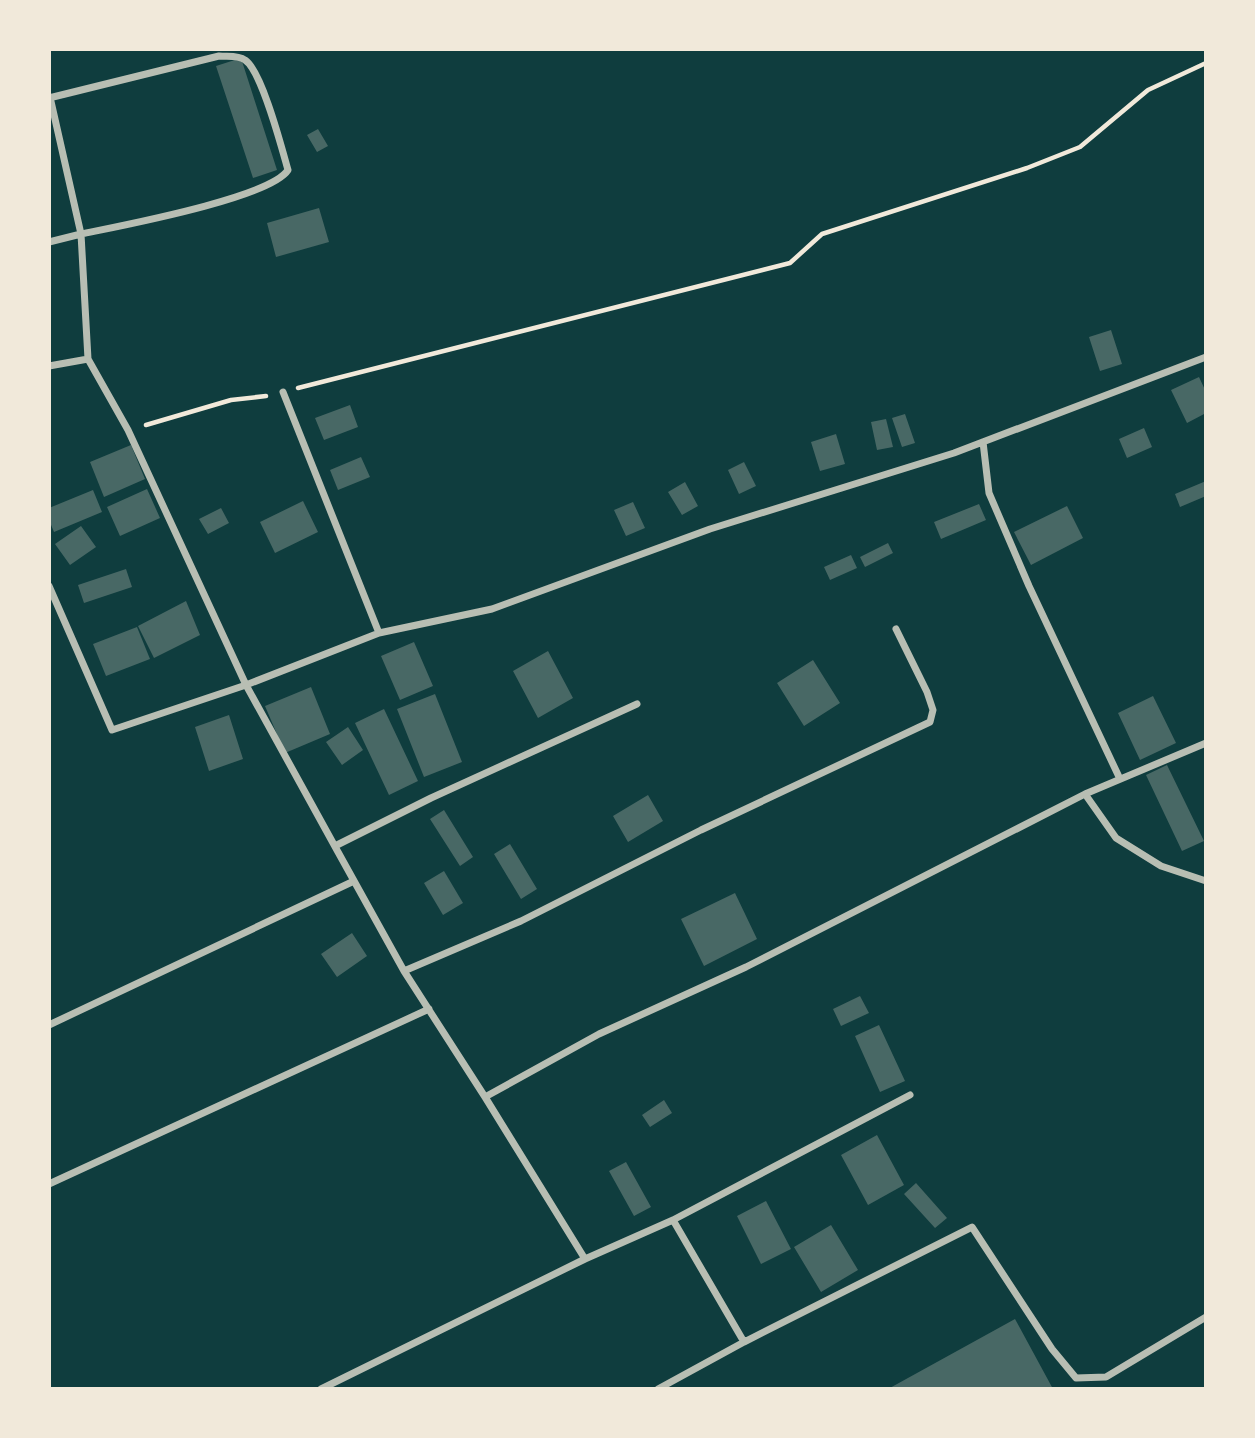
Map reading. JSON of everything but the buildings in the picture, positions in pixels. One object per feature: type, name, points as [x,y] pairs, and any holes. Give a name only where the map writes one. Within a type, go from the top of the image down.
[{"type":"street","points":[[49,242],[81,234],[156,218],[261,189],[284,177],[288,170],[264,92],[251,64],[242,57],[219,56],[50,98],[81,234],[88,359],[128,430],[246,685],[354,881],[404,971],[585,1259]]},
{"type":"street","points":[[49,586],[111,730],[246,685],[379,633],[492,609],[710,529],[983,442],[1206,357]]},
{"type":"street","points":[[49,366],[88,359]]},
{"type":"street","points":[[283,392],[379,633]]},
{"type":"street","points":[[983,442],[989,493],[1029,586],[1120,779]]},
{"type":"street","points":[[404,971],[521,921],[701,830],[930,722],[933,710],[927,692],[895,629]]},
{"type":"street","points":[[335,846],[431,798],[637,704]]},
{"type":"street","points":[[485,1097],[599,1034],[746,967],[1085,794],[1206,743]]},
{"type":"street","points":[[1085,794],[1116,838],[1161,866],[1206,881]]},
{"type":"street","points":[[49,1025],[354,881]]},
{"type":"street","points":[[49,1184],[429,1009]]},
{"type":"street","points":[[321,1389],[585,1259],[673,1220],[910,1095]]},
{"type":"street","points":[[673,1220],[744,1342]]},
{"type":"street","points":[[658,1389],[744,1342],[972,1227],[1052,1349],[1076,1378],[1106,1377],[1206,1317]]},
{"type":"path","points":[[128,430],[231,400],[283,392],[790,263],[822,233],[1027,168],[1080,147],[1148,90],[1206,63]]}]
